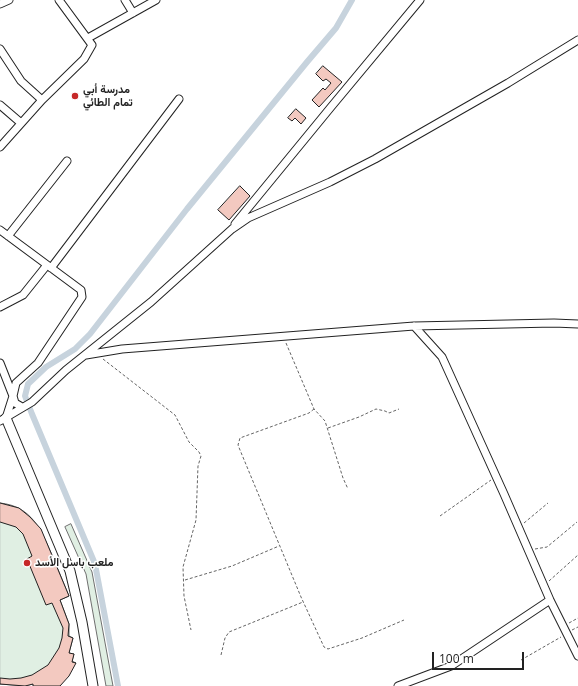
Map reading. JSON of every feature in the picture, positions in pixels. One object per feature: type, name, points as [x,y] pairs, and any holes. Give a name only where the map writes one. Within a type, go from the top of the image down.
[{"type":"main road","points":[[3,419],[70,571],[82,622],[93,686]]},
{"type":"street","points":[[0,4],[9,0]]},
{"type":"street","points":[[0,147],[42,100],[84,59],[92,45],[59,0]]},
{"type":"street","points":[[125,0],[133,13]]},
{"type":"street","points":[[88,38],[156,0]]},
{"type":"street","points":[[232,229],[420,0]]},
{"type":"street","points":[[3,419],[32,402],[66,370],[151,302],[232,229],[248,218],[330,182],[375,159],[508,83],[578,40]]},
{"type":"street","points":[[0,48],[21,81],[42,100]]},
{"type":"street","points":[[0,307],[23,295],[49,266],[179,99]]},
{"type":"street","points":[[0,105],[21,124]]},
{"type":"street","points":[[8,236],[67,161]]},
{"type":"street","points":[[0,230],[81,290],[82,297],[38,363],[16,383],[13,396],[3,419]]},
{"type":"street","points":[[84,356],[122,349],[414,326],[546,323],[578,324]]},
{"type":"street","points":[[414,326],[442,357],[497,477],[550,600],[578,656]]},
{"type":"street","points":[[0,363],[15,403],[22,407]]},
{"type":"street","points":[[398,686],[451,666],[550,600]]},
{"type":"path","points":[[283,337],[314,409],[328,428],[343,478],[348,489]]},
{"type":"path","points":[[97,353],[107,364],[175,415],[188,442],[199,452],[201,456],[198,466],[196,520],[183,567],[184,596],[191,630]]},
{"type":"path","points":[[314,409],[309,413],[240,438],[239,441],[240,450],[280,546],[324,647],[328,649],[362,638],[404,620]]},
{"type":"path","points":[[328,428],[376,409],[389,413],[399,409]]},
{"type":"path","points":[[440,516],[497,477]]},
{"type":"path","points":[[518,527],[548,503]]},
{"type":"path","points":[[528,550],[547,547],[577,522]]},
{"type":"path","points":[[184,580],[232,566],[280,546]]},
{"type":"path","points":[[544,586],[578,555]]},
{"type":"path","points":[[221,655],[225,638],[229,632],[304,602]]},
{"type":"path","points":[[563,626],[578,618]]},
{"type":"path","points":[[521,660],[578,627]]},
{"type":"green space","name":"ملعب باسل الأسد","points":[[0,503],[11,505],[20,509],[28,514],[34,521],[44,537],[69,596],[60,600],[69,624],[69,636],[73,638],[69,653],[74,654],[72,661],[76,663],[41,686],[33,684],[25,686],[0,684]]},
{"type":"green space","points":[[71,524],[92,572],[113,686],[106,686],[86,574],[65,527]]},
{"type":"building","points":[[323,66],[342,82],[319,107],[312,100],[323,88],[325,90],[331,83],[326,79],[323,81],[316,74]]},
{"type":"building","points":[[296,109],[306,118],[301,124],[295,118],[292,121],[288,118]]},
{"type":"building","points":[[240,186],[250,196],[229,220],[218,210]]},
{"type":"building","points":[[0,503],[19,508],[41,529],[69,596],[60,600],[69,624],[68,636],[73,638],[69,653],[74,654],[72,662],[76,663],[69,676],[60,686],[0,684],[0,678],[21,678],[32,675],[48,665],[59,648],[63,628],[52,603],[46,605],[27,559],[32,556],[23,534],[16,527],[0,522]]},
{"type":"waterway","points":[[118,686],[95,564],[25,396],[28,384],[46,367],[75,349],[90,334],[187,209],[336,28],[352,0]]},
{"type":"place","name":"مدرسة أبي تمام الطائي","points":[[75,96]]},
{"type":"place","name":"ملعب باسل الأسد","points":[[27,563]]}]
